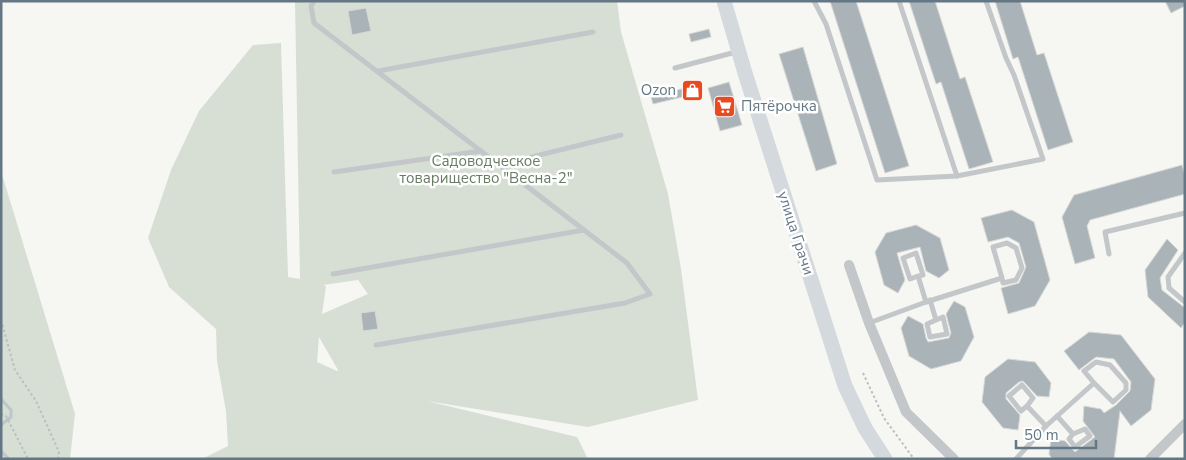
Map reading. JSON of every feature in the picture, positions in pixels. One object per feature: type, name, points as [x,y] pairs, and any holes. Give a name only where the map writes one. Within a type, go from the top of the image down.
[{"type":"street","name":"улица Грачи","points":[[724,1],[845,386],[865,428],[884,459]]},
{"type":"street","points":[[849,265],[869,323],[906,412],[954,459]]},
{"type":"street","points":[[1155,457],[1184,428]]},
{"type":"lane","points":[[314,1],[311,6],[314,22],[627,263],[650,294],[625,303],[376,345]]},
{"type":"lane","points":[[814,1],[826,24],[877,180],[957,176],[1043,159],[986,1]]},
{"type":"lane","points":[[899,1],[957,176]]},
{"type":"lane","points":[[378,71],[593,32]]},
{"type":"lane","points":[[675,68],[739,51]]},
{"type":"lane","points":[[499,165],[621,135]]},
{"type":"lane","points":[[334,172],[481,150]]},
{"type":"lane","points":[[1110,254],[1105,232],[1185,213]]},
{"type":"lane","points":[[333,274],[584,230]]},
{"type":"lane","points":[[1007,243],[1016,248],[1022,268],[1016,280],[1003,283],[1002,278],[993,247],[1007,243]]},
{"type":"lane","points":[[916,253],[923,275],[918,276],[910,279],[903,258],[916,253]]},
{"type":"lane","points":[[1185,253],[1168,277],[1169,288],[1185,302]]},
{"type":"lane","points":[[918,276],[936,320]]},
{"type":"lane","points":[[869,323],[928,301],[1002,278]]},
{"type":"lane","points":[[944,318],[947,334],[930,337],[927,324],[936,320],[944,318]]},
{"type":"lane","points":[[1096,362],[1110,365],[1126,383],[1126,390],[1113,402],[1094,383],[1084,371],[1096,362]]},
{"type":"lane","points":[[1016,459],[1046,426],[1094,383]]},
{"type":"lane","points":[[1022,385],[1033,398],[1027,406],[1021,411],[1009,396],[1022,385]]},
{"type":"lane","points":[[1027,406],[1046,426]]},
{"type":"lane","points":[[1057,416],[1073,434]]},
{"type":"path","points":[[1,320],[15,370],[36,401],[59,452],[58,459]]},
{"type":"path","points":[[863,373],[884,418],[914,459]]},
{"type":"path","points":[[1,414],[6,416],[11,424],[28,459]]},
{"type":"green space","name":"Садоводческое товарищество \"Весна-2\"","points":[[295,1],[617,1],[621,32],[668,194],[681,269],[698,400],[588,427],[427,401],[577,437],[588,459],[202,459],[228,446],[226,411],[217,361],[216,329],[169,287],[148,238],[171,170],[199,111],[253,45],[281,43],[288,277],[300,279]],"holes":[[[358,280],[368,294],[322,314],[326,286],[323,285]],[[319,337],[338,370],[337,371],[317,362]]]},
{"type":"green space","points":[[1,171],[75,414],[70,459],[1,459]]},
{"type":"building","points":[[830,1],[856,1],[909,166],[885,173]]},
{"type":"building","points":[[909,1],[935,1],[960,79],[965,77],[993,162],[969,169],[941,82],[936,84]]},
{"type":"building","points":[[995,1],[1020,1],[1037,55],[1044,53],[1073,142],[1048,150],[1018,57],[1013,59]]},
{"type":"building","points":[[1165,1],[1185,1],[1185,6],[1171,13]]},
{"type":"building","points":[[366,8],[371,31],[352,35],[348,11]]},
{"type":"building","points":[[709,29],[711,37],[691,42],[689,34]]},
{"type":"building","points":[[803,47],[837,164],[816,171],[779,54]]},
{"type":"building","name":"Пятёрочка","points":[[729,82],[742,125],[720,131],[708,88]]},
{"type":"building","points":[[696,85],[699,93],[653,104],[651,97]]},
{"type":"building","points":[[1182,165],[1185,176],[1185,194],[1090,220],[1087,226],[1095,258],[1075,264],[1062,217],[1074,195]]},
{"type":"building","points":[[1012,210],[1034,222],[1050,280],[1035,306],[1008,314],[1001,288],[1019,283],[1026,267],[1019,243],[1008,237],[988,242],[981,218]]},
{"type":"building","points":[[916,225],[940,238],[949,270],[939,278],[926,271],[920,247],[897,253],[905,280],[898,293],[884,285],[875,252],[886,233]]},
{"type":"building","points":[[1167,239],[1178,250],[1160,278],[1162,290],[1185,308],[1185,322],[1181,328],[1148,297],[1145,270]]},
{"type":"building","points":[[954,301],[965,307],[974,337],[961,361],[931,369],[909,356],[901,328],[908,316],[923,324],[928,342],[949,338],[951,333],[946,314]]},
{"type":"building","points":[[375,311],[378,329],[363,331],[361,313]]},
{"type":"building","points":[[1089,332],[1121,335],[1155,379],[1151,410],[1131,426],[1120,411],[1114,459],[1052,459],[1049,454],[1051,439],[1065,441],[1075,452],[1095,437],[1083,421],[1084,406],[1101,409],[1104,413],[1116,405],[1130,391],[1131,382],[1114,359],[1096,357],[1079,370],[1064,351]]},
{"type":"building","points":[[1008,359],[1035,362],[1051,383],[1049,397],[1037,396],[1023,381],[1006,393],[1006,399],[1020,415],[1018,430],[1003,428],[982,402],[985,377]]},
{"type":"waterway","points":[[1,399],[11,410],[11,417],[1,425]]},
{"type":"waterway","points":[[1,451],[9,459]]},
{"type":"place","name":"Ozon","points":[[692,90]]},
{"type":"place","name":"Пятёрочка","points":[[725,106]]}]
